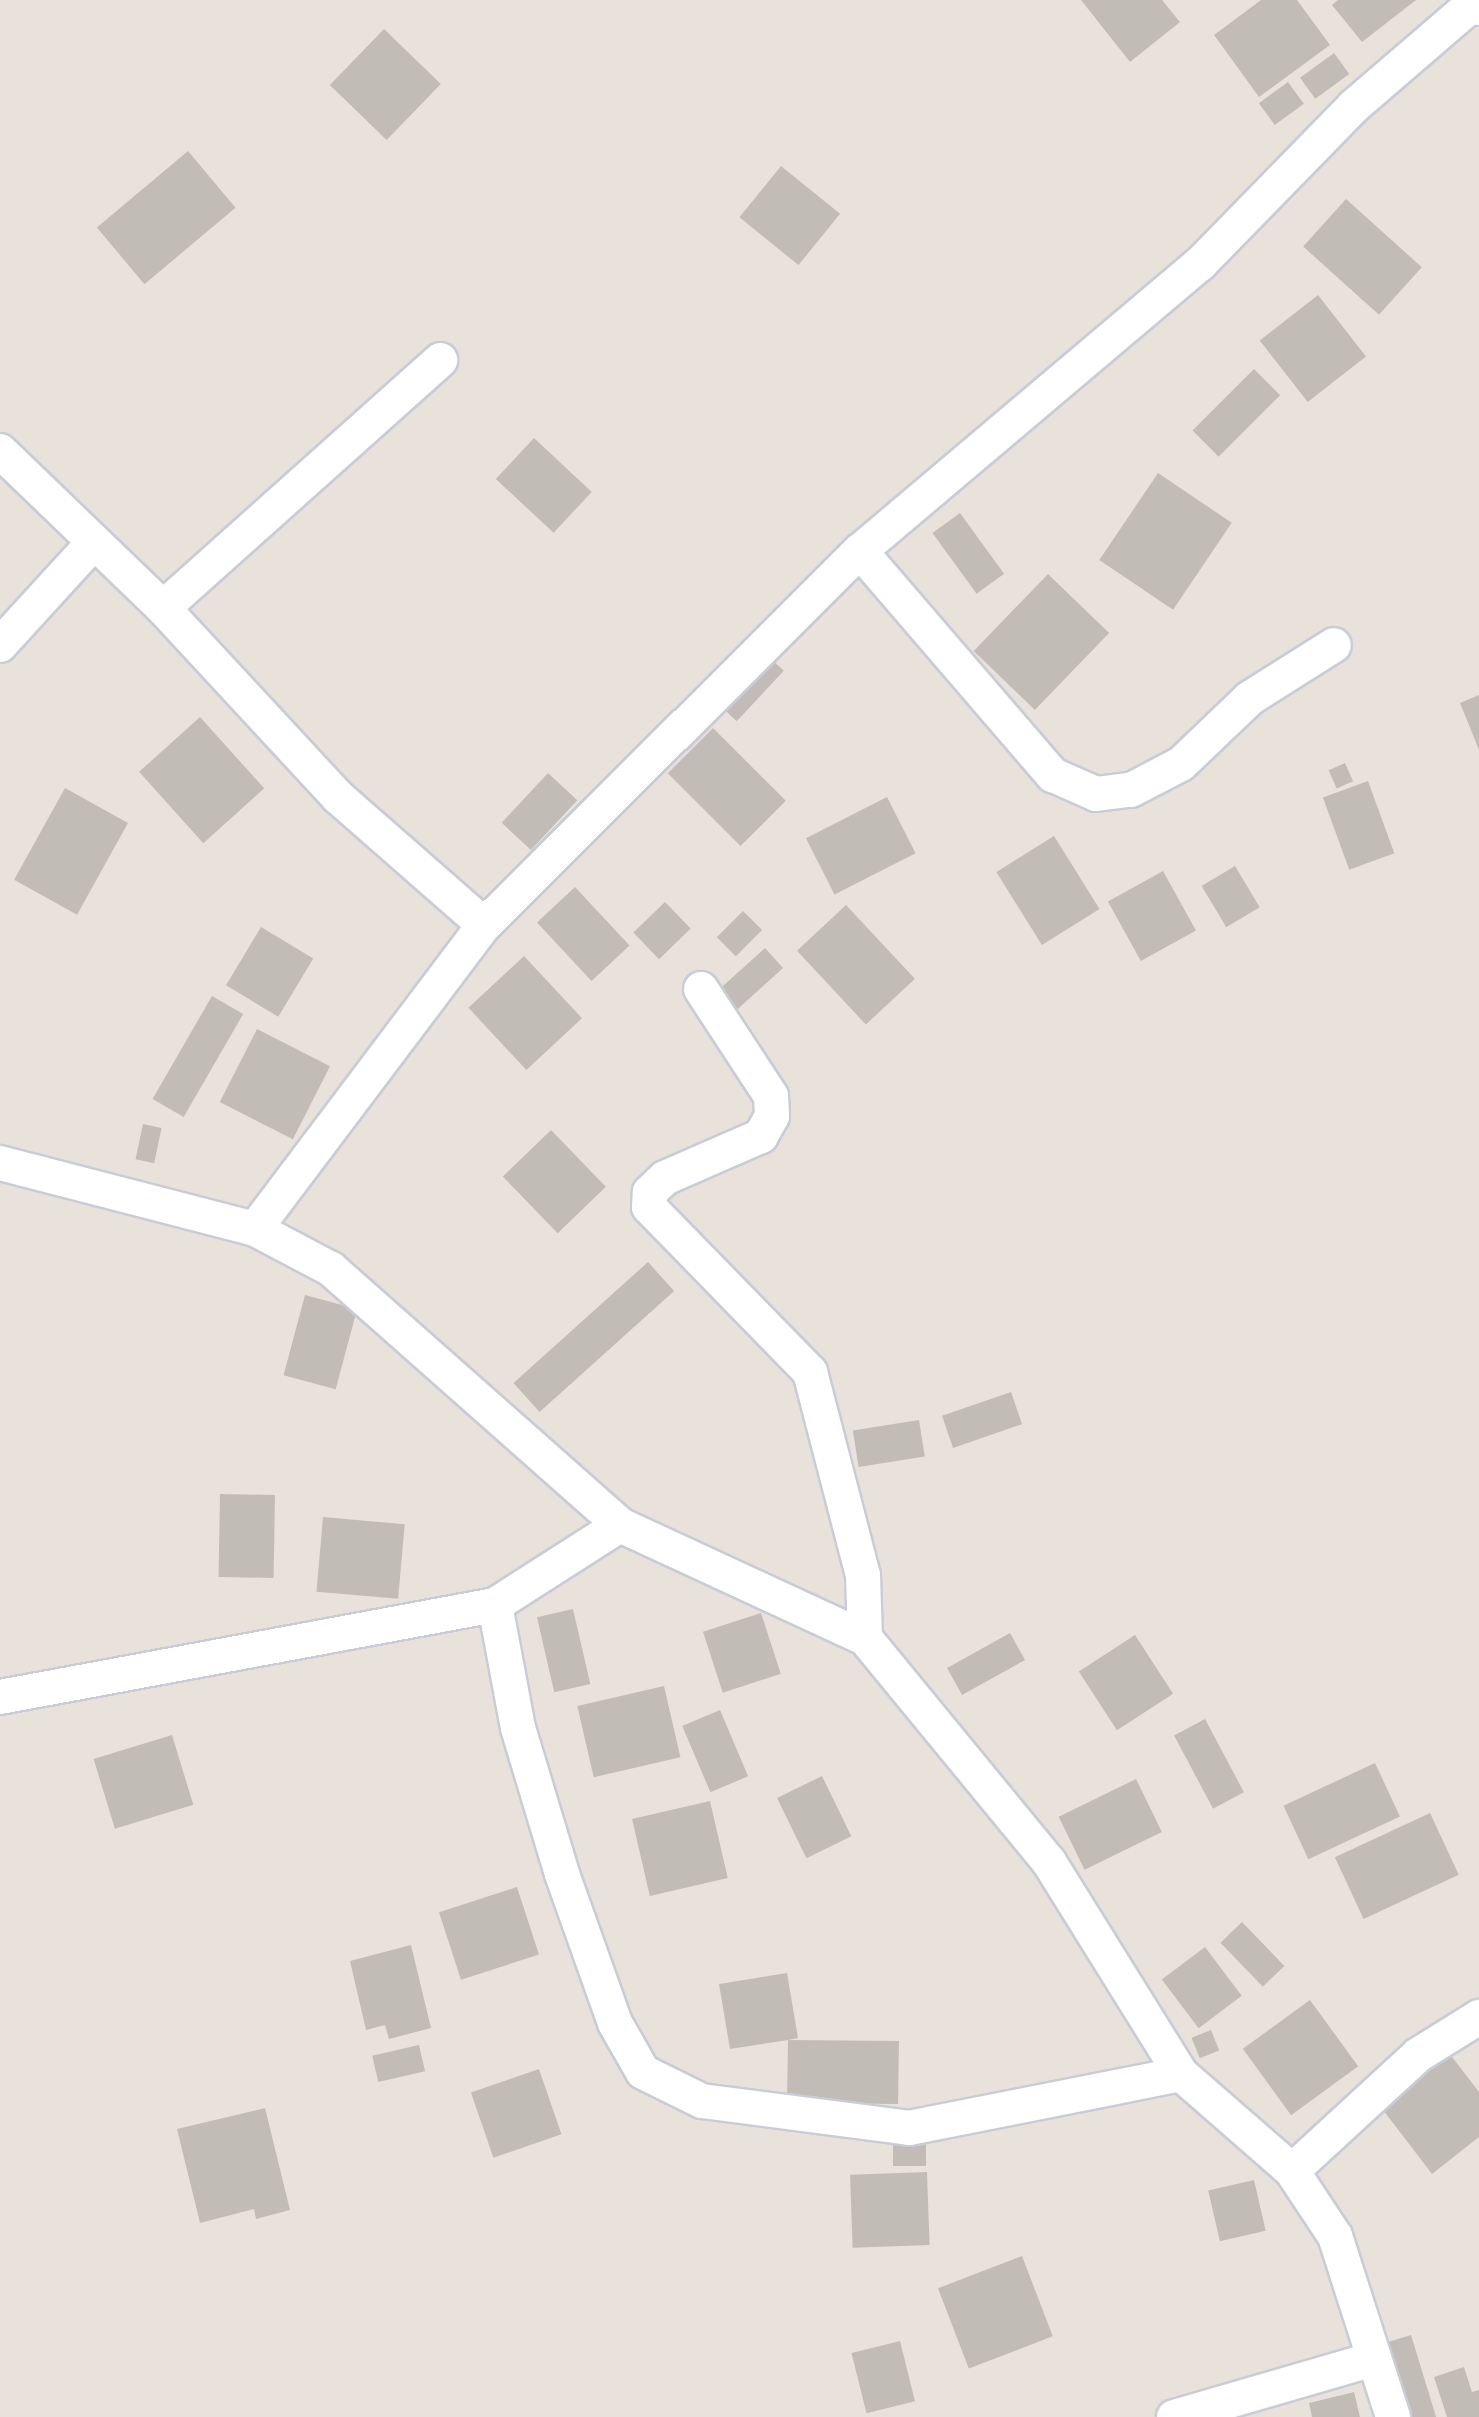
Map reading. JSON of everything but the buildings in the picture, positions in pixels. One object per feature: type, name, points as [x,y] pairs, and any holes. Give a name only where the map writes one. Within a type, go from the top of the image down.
[{"type":"street","points":[[255,1229],[484,925],[860,551],[1200,264],[1353,107],[1475,4]]},
{"type":"street","points":[[163,608],[440,360]]},
{"type":"street","points":[[0,451],[163,608],[338,797],[484,925]]},
{"type":"street","points":[[0,645],[93,543]]},
{"type":"street","points":[[860,551],[1053,775],[1096,794],[1131,790],[1181,764],[1250,698],[1334,645]]},
{"type":"street","points":[[701,989],[756,1069],[772,1116],[761,1136],[665,1178],[650,1192],[649,1207],[810,1372],[863,1575],[865,1638]]},
{"type":"street","points":[[0,1163],[255,1229],[331,1269],[620,1525],[865,1638],[1049,1862],[1181,2074],[1292,2171],[1335,2236],[1393,2417]]},
{"type":"street","points":[[0,1697],[495,1605],[620,1525]]},
{"type":"street","points":[[495,1605],[518,1728],[558,1859],[615,2023],[643,2072],[702,2101],[909,2128],[1181,2074]]},
{"type":"street","points":[[1292,2171],[1418,2055],[1479,2017]]},
{"type":"street","points":[[1174,2417],[1374,2359]]}]
